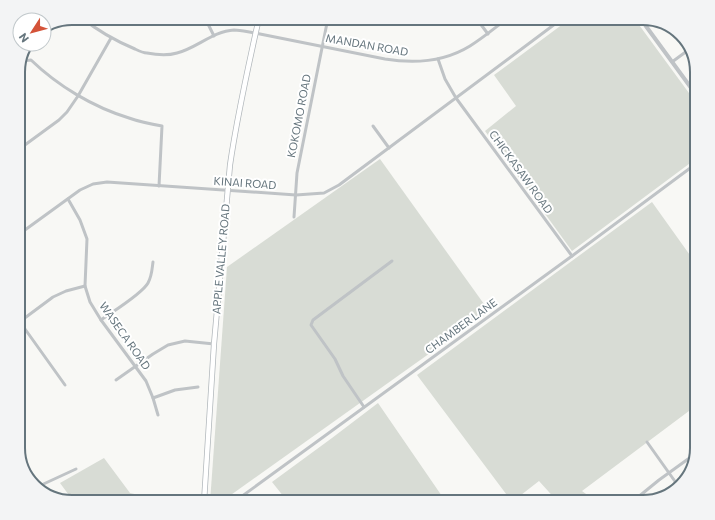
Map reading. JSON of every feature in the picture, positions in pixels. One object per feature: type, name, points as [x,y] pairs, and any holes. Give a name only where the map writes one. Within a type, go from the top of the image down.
[{"type":"main road","name":"APPLE VALLEY ROAD","points":[[204,495],[214,344],[227,190],[233,141],[257,25]]},
{"type":"street","name":"MANDAN ROAD","points":[[92,25],[111,38],[145,53],[161,55],[178,53],[198,45],[214,36],[234,30],[400,61],[413,62],[438,59],[469,46],[499,25]]},
{"type":"street","points":[[208,25],[214,36]]},
{"type":"street","name":"KOKOMO ROAD","points":[[294,217],[299,166],[327,25]]},
{"type":"street","points":[[481,25],[488,34]]},
{"type":"street","name":"KINAI ROAD","points":[[25,230],[80,190],[93,184],[107,182],[296,195],[324,193],[339,185],[554,25]]},
{"type":"street","points":[[645,25],[690,86]]},
{"type":"street","points":[[25,145],[67,112],[78,96],[111,38]]},
{"type":"street","points":[[672,62],[686,52]]},
{"type":"street","points":[[438,59],[445,80],[456,98]]},
{"type":"street","points":[[27,60],[31,60],[45,73],[78,96],[102,108],[129,118],[162,126],[159,186]]},
{"type":"street","name":"CHICKASAW ROAD","points":[[456,98],[572,256]]},
{"type":"street","points":[[373,126],[389,148]]},
{"type":"street","name":"CHAMBER LANE","points":[[244,495],[690,168]]},
{"type":"street","name":"WASECA ROAD","points":[[68,199],[80,220],[87,239],[85,286],[90,302],[101,320],[146,381],[158,415]]},
{"type":"street","points":[[364,407],[343,376],[335,359],[311,325],[313,320],[392,261]]},
{"type":"street","points":[[101,320],[139,293],[148,284],[152,274],[153,262]]},
{"type":"street","points":[[25,318],[53,297],[66,291],[85,286]]},
{"type":"street","points":[[25,330],[65,385]]},
{"type":"street","points":[[116,380],[168,345],[185,341],[214,344]]},
{"type":"street","points":[[153,398],[175,390],[198,387]]},
{"type":"street","points":[[647,442],[675,482]]},
{"type":"street","points":[[641,495],[689,458]]},
{"type":"street","points":[[42,484],[76,469]]},
{"type":"shaded area","points":[[562,25],[639,25],[690,94],[690,163],[572,251],[485,131],[516,106],[494,75]]},
{"type":"shaded area","points":[[380,159],[489,311],[231,495],[211,495],[227,267]]},
{"type":"shaded area","points":[[652,202],[690,255],[690,410],[582,491],[587,495],[552,495],[539,481],[521,495],[507,495],[417,375]]},
{"type":"shaded area","points":[[378,403],[441,495],[282,495],[272,482]]},
{"type":"shaded area","points":[[104,458],[130,493],[139,495],[69,495],[60,483]]}]
